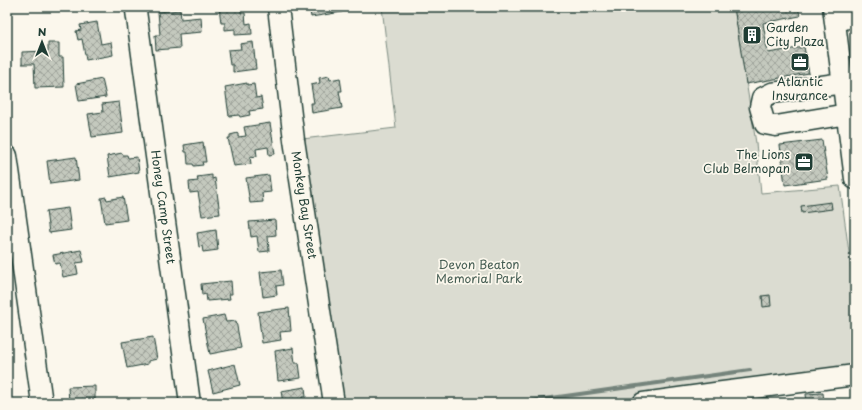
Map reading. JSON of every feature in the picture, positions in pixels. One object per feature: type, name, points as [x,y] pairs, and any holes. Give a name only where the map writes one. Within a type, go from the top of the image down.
[{"type":"street","name":"Monkey Bay Street","points":[[278,7],[294,140],[334,403]]},
{"type":"street","name":"Honey Camp Street","points":[[136,11],[190,403]]},
{"type":"street","points":[[855,17],[834,13],[855,179]]},
{"type":"street","points":[[843,83],[772,93],[762,98],[760,106],[765,124],[776,126],[847,114]]},
{"type":"street","points":[[7,156],[42,403]]},
{"type":"street","points":[[643,403],[716,398],[855,376]]},
{"type":"green space","name":"Devon Beaton Memorial Park","points":[[382,7],[734,7],[756,143],[761,193],[840,186],[855,297],[855,375],[643,403],[334,403],[294,140],[396,128]]},
{"type":"building","points":[[219,7],[241,7],[241,13],[245,13],[246,24],[251,23],[252,34],[235,35],[235,29],[225,30],[225,23],[221,23]]},
{"type":"building","points":[[309,7],[342,7],[342,12],[311,17]]},
{"type":"building","name":"Garden City Plaza","points":[[734,7],[798,7],[800,16],[763,23],[768,53],[804,47],[809,73],[746,84]]},
{"type":"building","points":[[180,10],[181,19],[201,17],[202,32],[179,34],[180,48],[156,50],[155,35],[160,35],[158,12]]},
{"type":"building","points":[[97,22],[101,44],[111,42],[113,55],[86,60],[82,39],[78,40],[76,31],[81,30],[80,25]]},
{"type":"building","points":[[253,42],[256,69],[233,72],[233,65],[230,65],[228,50],[241,49],[240,44]]},
{"type":"building","points":[[48,43],[59,43],[59,57],[63,57],[64,87],[35,88],[34,64],[22,64],[22,52],[48,51]]},
{"type":"building","points":[[329,76],[330,80],[340,78],[342,91],[339,91],[342,108],[312,113],[311,103],[314,103],[311,85],[320,83],[319,78]]},
{"type":"building","points":[[102,79],[106,97],[79,101],[76,84]]},
{"type":"building","points":[[247,83],[247,85],[254,84],[256,98],[261,97],[263,109],[249,111],[250,115],[240,117],[239,115],[229,116],[225,87]]},
{"type":"building","points":[[119,102],[123,133],[92,137],[88,114],[103,112],[102,104]]},
{"type":"building","points":[[270,123],[275,154],[269,155],[268,147],[256,149],[257,156],[250,157],[251,164],[234,166],[228,138],[230,138],[230,135],[238,133],[238,137],[246,136],[244,127]]},
{"type":"building","name":"The Lions Club Belmopan","points":[[822,140],[828,179],[785,185],[780,145]]},
{"type":"building","points":[[203,142],[206,162],[202,162],[203,165],[194,166],[193,164],[188,164],[187,152],[185,152],[184,145]]},
{"type":"building","points":[[122,153],[123,155],[127,155],[128,158],[137,157],[139,172],[110,177],[107,156]]},
{"type":"building","points":[[76,157],[79,180],[50,184],[47,161]]},
{"type":"building","points":[[212,175],[212,179],[215,178],[220,214],[202,216],[198,192],[190,193],[189,182],[198,181],[197,177]]},
{"type":"building","points":[[269,175],[271,192],[262,193],[263,202],[250,203],[246,178]]},
{"type":"building","points":[[106,197],[107,200],[123,197],[127,220],[105,223],[101,198]]},
{"type":"building","points":[[831,202],[832,209],[802,213],[801,206]]},
{"type":"building","points":[[68,208],[71,230],[49,233],[46,211]]},
{"type":"building","points":[[275,220],[276,235],[268,236],[269,251],[259,252],[257,236],[251,237],[249,222]]},
{"type":"building","points":[[216,230],[218,250],[203,252],[202,246],[199,247],[197,233]]},
{"type":"building","points":[[81,250],[84,262],[76,263],[78,274],[63,277],[60,263],[55,264],[53,255]]},
{"type":"building","points":[[281,270],[283,285],[276,286],[277,295],[263,297],[260,272]]},
{"type":"building","points":[[231,281],[232,294],[229,294],[230,299],[207,301],[206,294],[202,295],[201,284]]},
{"type":"building","points":[[770,295],[771,306],[763,307],[762,296]]},
{"type":"building","points":[[289,308],[291,331],[280,332],[281,340],[262,343],[258,312]]},
{"type":"building","points":[[224,315],[226,322],[236,321],[241,348],[210,354],[203,319]]},
{"type":"building","points":[[153,337],[157,359],[148,361],[148,364],[127,368],[122,342]]},
{"type":"building","points":[[293,348],[295,363],[299,363],[301,378],[278,381],[275,351]]},
{"type":"building","points":[[235,364],[240,385],[213,392],[208,371]]},
{"type":"building","points":[[95,386],[95,403],[69,403],[68,387]]},
{"type":"building","points":[[305,387],[306,397],[302,397],[303,403],[283,403],[281,391]]},
{"type":"building","points":[[823,393],[824,403],[807,403],[806,394]]},
{"type":"waterway","points":[[516,403],[750,370]]},
{"type":"place","name":"Garden City Plaza","points":[[752,35]]},
{"type":"place","name":"Atlantic Insurance","points":[[800,62]]},
{"type":"place","name":"The Lions Club Belmopan","points":[[804,162]]}]
